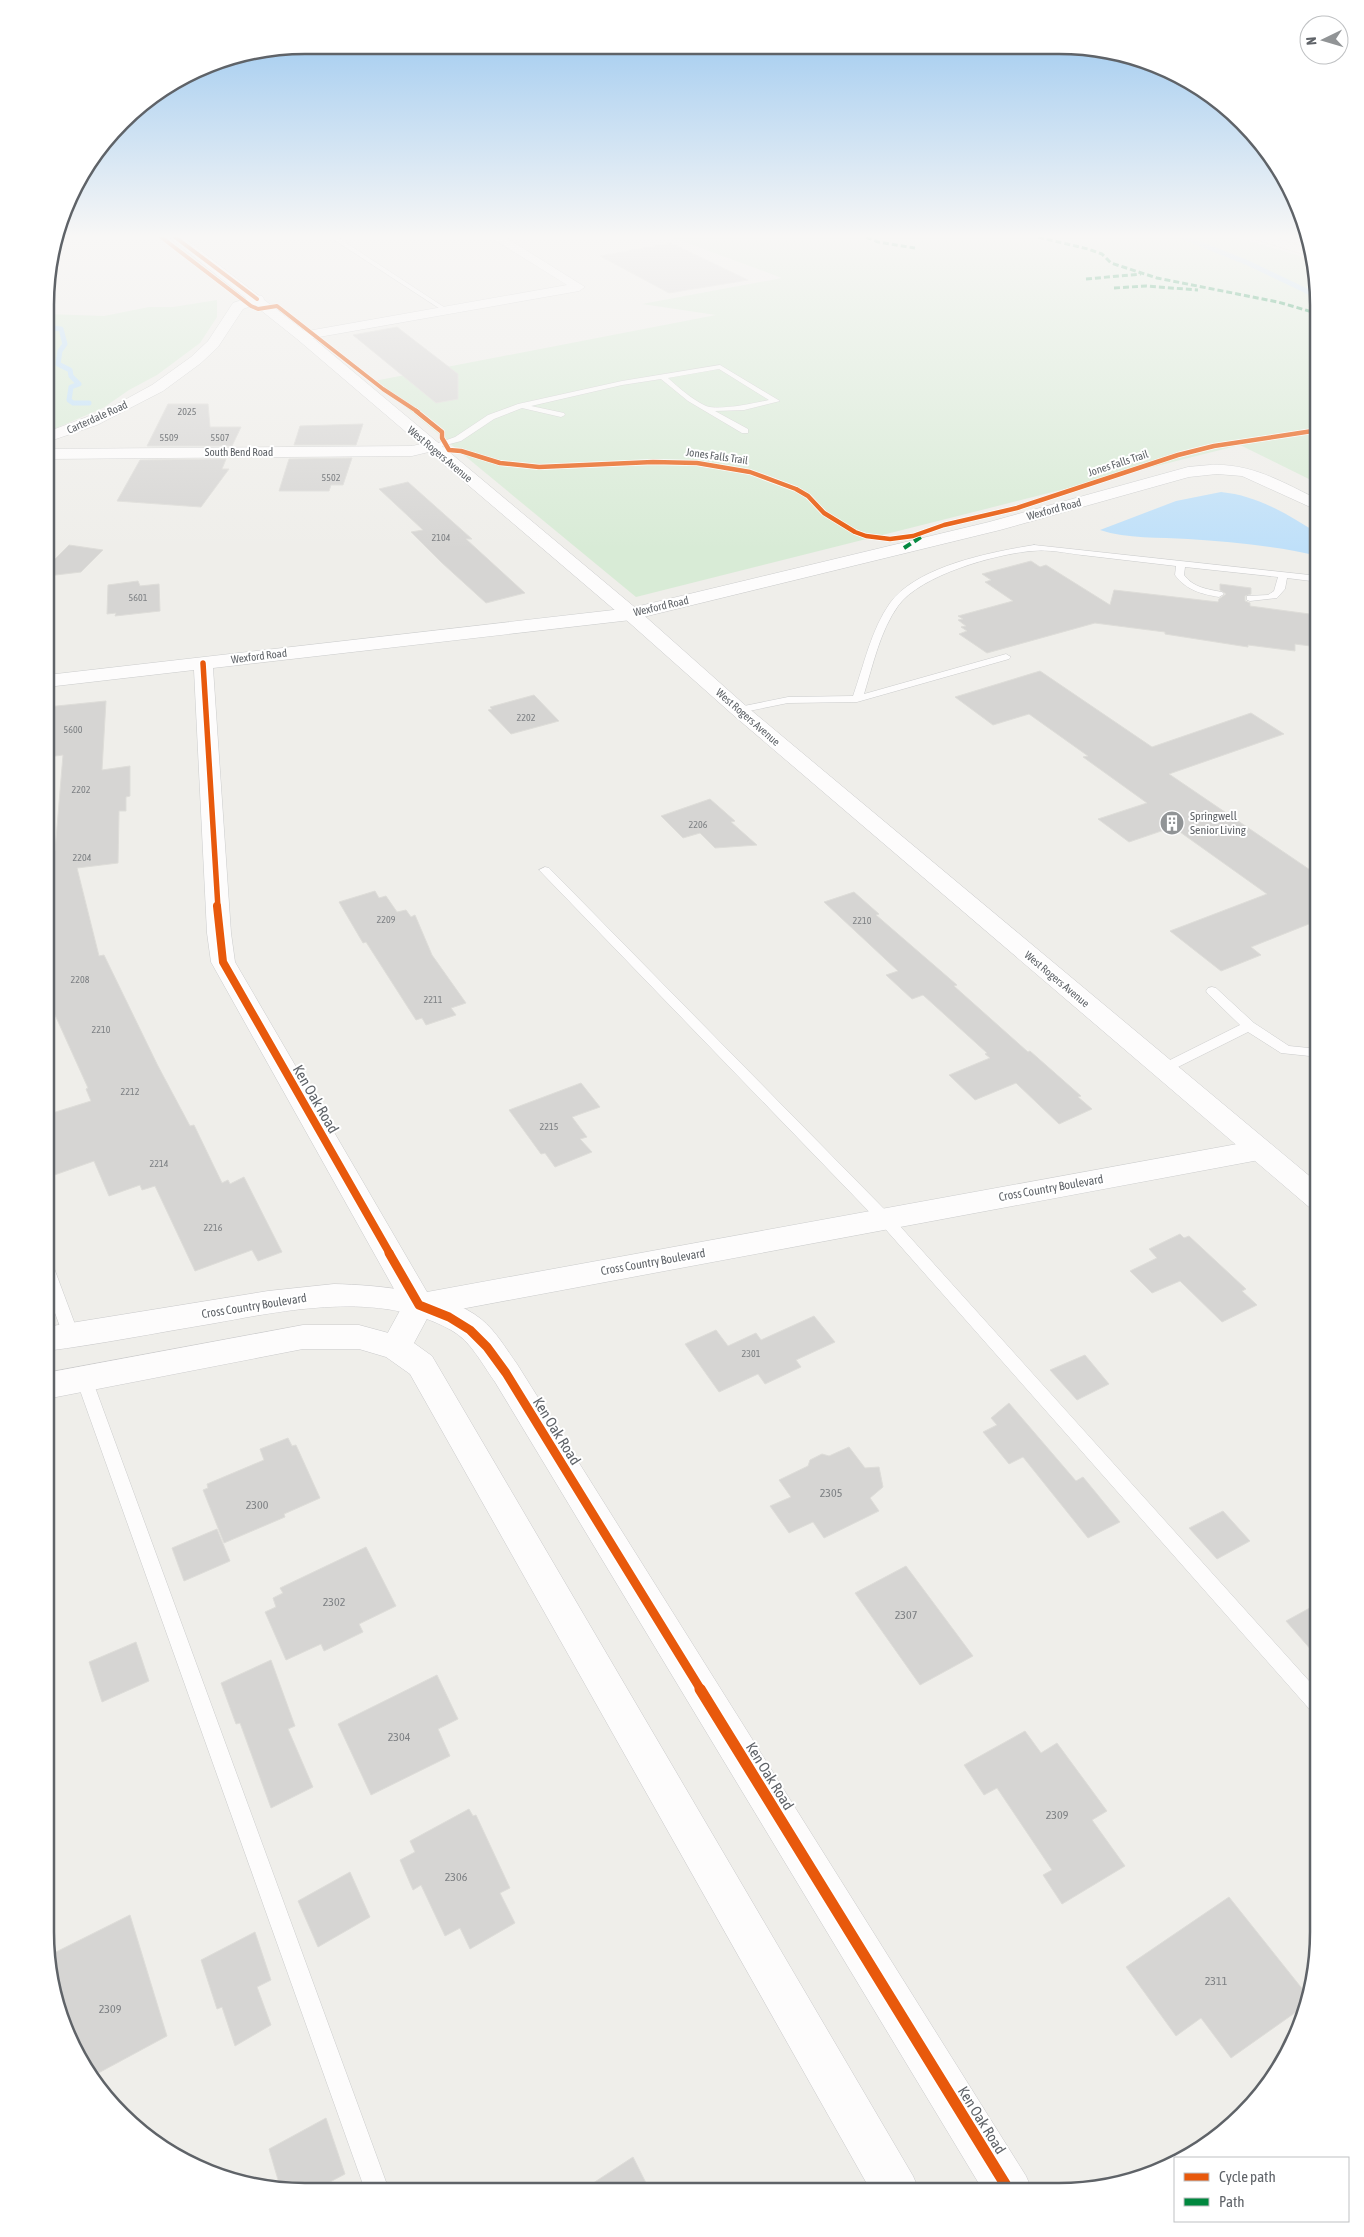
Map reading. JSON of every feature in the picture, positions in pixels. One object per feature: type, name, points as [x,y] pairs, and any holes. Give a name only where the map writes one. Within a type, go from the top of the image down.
[{"type":"street","name":"Carterdale Road","points":[[54,435],[91,422],[134,401],[172,377],[215,341]]},
{"type":"street","name":"West Rogers Avenue","points":[[308,341],[631,614],[739,710],[1310,1192]]},
{"type":"street","name":"South Bend Road","points":[[54,454],[412,451],[431,447]]},
{"type":"street","name":"Wexford Road","points":[[54,680],[631,614],[994,526],[1188,472],[1219,468],[1233,469],[1262,478],[1310,502]]},
{"type":"street","name":"Ken Oak Road","points":[[202,663],[219,933],[223,962],[419,1305],[464,1323],[483,1340],[506,1373],[1004,2183]]},
{"type":"street","name":"Cross Country Boulevard","points":[[58,1337],[295,1298],[340,1295],[378,1296],[419,1305],[1259,1150]]},
{"type":"street","points":[[396,1347],[419,1305]]},
{"type":"street","points":[[54,1385],[303,1337],[359,1337],[396,1347],[421,1365],[892,2183]]},
{"type":"lane","points":[[431,447],[458,439],[491,417],[521,406],[662,376],[720,367],[776,401],[744,408],[708,409]]},
{"type":"lane","points":[[662,376],[678,390],[744,431]]},
{"type":"lane","points":[[521,406],[561,415]]},
{"type":"lane","points":[[857,699],[883,625],[894,603],[905,591],[936,574],[1021,550],[1034,548],[1310,578]]},
{"type":"lane","points":[[1181,564],[1179,575],[1184,584],[1204,592],[1219,594]]},
{"type":"lane","points":[[1250,598],[1267,598],[1277,595],[1282,589],[1283,575]]},
{"type":"lane","points":[[739,710],[788,700],[857,699],[1006,656]]},
{"type":"lane","points":[[545,870],[885,1219],[1310,1697]]},
{"type":"lane","points":[[1212,992],[1249,1026],[1286,1050],[1310,1052]]},
{"type":"lane","points":[[1163,1069],[1249,1026]]},
{"type":"lane","points":[[54,1314],[58,1337]]},
{"type":"lane","points":[[84,1379],[374,2183]]},
{"type":"green space","points":[[54,341],[201,341],[157,375],[129,390],[103,408],[54,429]]},
{"type":"green space","points":[[579,341],[1310,341],[1310,480],[1240,445],[636,597],[374,381]]},
{"type":"water","points":[[1221,492],[1248,497],[1284,513],[1310,529],[1310,554],[1254,545],[1132,536],[1100,530],[1176,501]]},
{"type":"building","points":[[361,341],[416,341],[458,374],[458,399],[436,403]]},
{"type":"building","points":[[168,404],[208,404],[210,427],[241,427],[232,446],[147,446]]},
{"type":"building","points":[[363,424],[356,445],[294,445],[300,426]]},
{"type":"building","points":[[352,458],[343,485],[331,485],[329,491],[279,491],[289,459]]},
{"type":"building","points":[[226,459],[222,469],[229,469],[201,507],[117,501],[140,460]]},
{"type":"building","points":[[408,482],[472,539],[466,539],[525,593],[486,603],[441,562],[411,532],[423,530],[379,489]]},
{"type":"building","points":[[69,545],[103,550],[81,572],[54,575],[54,560]]},
{"type":"building","points":[[1031,561],[1040,567],[1046,565],[1110,605],[1114,590],[1218,602],[1226,594],[1220,590],[1220,584],[1251,588],[1251,594],[1245,596],[1245,601],[1250,603],[1250,606],[1310,614],[1310,646],[1295,644],[1295,651],[1248,645],[1248,647],[1165,634],[1165,632],[1095,623],[987,653],[959,634],[967,631],[961,627],[966,626],[958,620],[963,619],[958,616],[1013,601],[985,582],[991,580],[982,574]]},
{"type":"building","points":[[138,581],[140,586],[159,584],[160,611],[115,616],[116,613],[107,614],[108,585]]},
{"type":"building","name":"Springwell Senior Living","points":[[1040,671],[1152,747],[1251,713],[1284,734],[1169,774],[1310,870],[1310,924],[1251,947],[1261,955],[1221,971],[1170,931],[1267,894],[1173,827],[1129,842],[1098,819],[1147,803],[1083,757],[1088,756],[1029,714],[993,725],[955,697]]},
{"type":"building","points":[[534,695],[559,721],[511,734],[488,710],[492,709],[490,707]]},
{"type":"building","points":[[106,701],[102,770],[130,766],[130,796],[126,797],[126,811],[119,811],[118,863],[77,868],[99,956],[104,955],[158,1066],[190,1126],[194,1125],[222,1183],[228,1180],[230,1184],[244,1177],[282,1252],[258,1261],[252,1250],[195,1271],[155,1186],[142,1190],[140,1185],[109,1196],[94,1161],[54,1175],[54,1113],[91,1101],[86,1089],[88,1088],[54,1013],[54,851],[63,755],[54,756],[54,706]]},
{"type":"building","points":[[710,799],[735,821],[731,822],[757,845],[715,848],[700,833],[683,838],[661,816]]},
{"type":"building","points":[[375,891],[379,898],[386,896],[397,912],[406,910],[411,917],[415,915],[432,955],[466,1003],[451,1008],[456,1015],[426,1025],[422,1018],[416,1020],[366,942],[363,943],[339,902]]},
{"type":"building","points":[[854,892],[879,914],[876,915],[957,985],[954,986],[1081,1096],[1078,1097],[1092,1109],[1059,1124],[1016,1083],[975,1100],[949,1075],[990,1058],[985,1054],[987,1053],[923,995],[912,999],[886,975],[898,971],[824,902]]},
{"type":"building","points":[[581,1083],[600,1107],[572,1117],[587,1137],[580,1139],[592,1152],[555,1167],[545,1153],[541,1154],[509,1110]]},
{"type":"building","points":[[1180,1234],[1184,1238],[1189,1236],[1246,1289],[1242,1291],[1257,1305],[1222,1322],[1180,1281],[1152,1293],[1130,1271],[1157,1258],[1149,1249]]},
{"type":"building","points":[[814,1316],[835,1342],[796,1360],[801,1367],[765,1384],[758,1374],[719,1392],[685,1344],[716,1330],[728,1346],[756,1333],[761,1340]]},
{"type":"building","points":[[1085,1355],[1109,1384],[1077,1400],[1050,1370]]},
{"type":"building","points":[[1009,1403],[1076,1481],[1083,1477],[1120,1522],[1088,1538],[1023,1457],[1009,1464],[983,1432],[997,1425],[991,1418]]},
{"type":"building","points":[[288,1438],[292,1446],[296,1445],[320,1498],[284,1514],[285,1517],[224,1543],[203,1490],[208,1488],[207,1484],[264,1460],[260,1449]]},
{"type":"building","points":[[849,1447],[865,1468],[879,1467],[883,1487],[870,1498],[879,1511],[824,1538],[813,1522],[789,1533],[770,1506],[791,1497],[779,1480],[808,1466],[810,1460],[822,1454],[829,1456]]},
{"type":"building","points":[[1223,1511],[1250,1541],[1217,1559],[1189,1528]]},
{"type":"building","points":[[217,1529],[230,1561],[184,1581],[172,1548]]},
{"type":"building","points":[[366,1547],[396,1606],[359,1624],[363,1632],[324,1651],[321,1644],[286,1660],[265,1612],[276,1607],[273,1598],[283,1593],[280,1588]]},
{"type":"building","points":[[906,1566],[973,1656],[920,1685],[855,1593]]},
{"type":"building","points":[[1310,1608],[1310,1649],[1286,1621]]},
{"type":"building","points":[[136,1642],[149,1681],[102,1702],[89,1662]]},
{"type":"building","points":[[271,1660],[295,1726],[288,1729],[313,1787],[271,1808],[240,1723],[236,1724],[221,1683]]},
{"type":"building","points":[[437,1675],[458,1719],[438,1729],[450,1756],[371,1795],[338,1724]]},
{"type":"building","points":[[1025,1731],[1041,1753],[1057,1743],[1107,1811],[1092,1820],[1125,1866],[1062,1904],[1043,1875],[1052,1870],[997,1788],[984,1795],[964,1765]]},
{"type":"building","points":[[469,1809],[473,1816],[476,1815],[510,1888],[500,1893],[515,1923],[470,1949],[460,1928],[445,1936],[421,1885],[413,1890],[400,1860],[415,1852],[410,1841]]},
{"type":"building","points":[[350,1872],[370,1917],[318,1947],[298,1901]]},
{"type":"building","points":[[1229,1897],[1303,1990],[1298,2011],[1231,2058],[1201,2018],[1176,2036],[1126,1967]]},
{"type":"building","points":[[130,1915],[167,2036],[97,2074],[87,2058],[67,2013],[62,1997],[55,1953]]},
{"type":"building","points":[[255,1932],[271,1980],[257,1987],[271,2025],[235,2046],[222,2007],[217,2009],[201,1960]]},
{"type":"building","points":[[326,2118],[345,2174],[328,2183],[279,2182],[269,2149]]},
{"type":"building","points":[[633,2157],[646,2183],[593,2183]]},
{"type":"waterway","points":[[64,341],[65,344],[60,351],[58,364],[70,370],[71,376],[79,384],[71,387],[69,400],[73,403],[89,403]]},
{"type":"marked path","points":[[904,548],[921,537]]},
{"type":"cycle path","name":"Jones Falls Trail","points":[[324,341],[383,389],[410,406],[442,432],[442,438],[449,450],[461,451],[500,463],[539,467],[653,462],[697,463],[750,472],[796,489],[808,496],[824,513],[855,532],[866,536],[890,539],[913,536],[944,525],[1017,508],[1178,455],[1214,446],[1310,431]]},
{"type":"cycle path","points":[[203,663],[219,933],[223,962],[419,1305],[449,1317],[470,1330],[487,1347],[506,1373],[1004,2183]]},
{"type":"place","name":"Springwell Senior Living","points":[[1172,823]]}]
